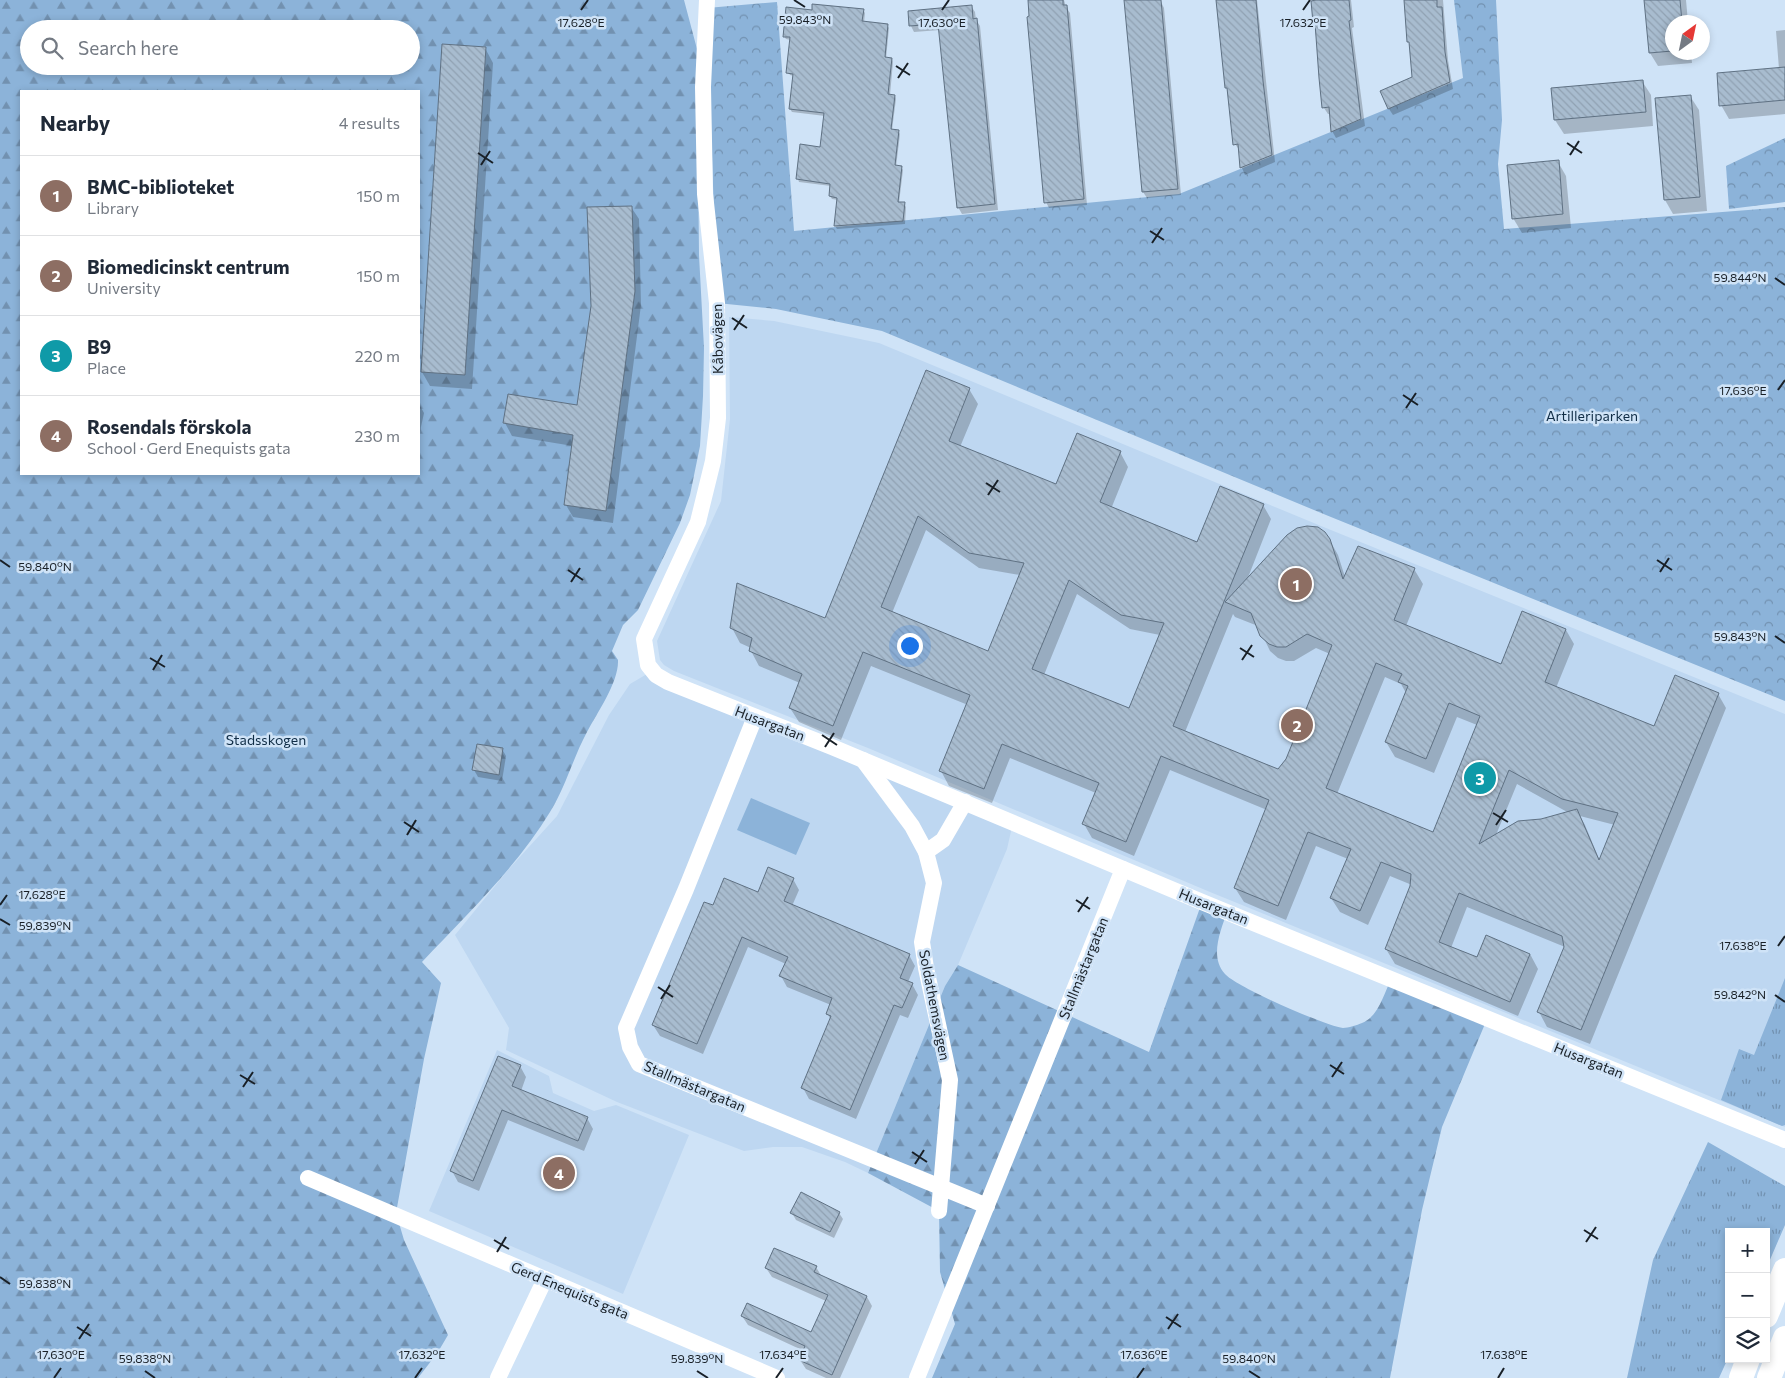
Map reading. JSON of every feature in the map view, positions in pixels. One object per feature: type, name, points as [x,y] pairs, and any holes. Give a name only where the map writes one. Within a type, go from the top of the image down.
[{"type":"main road","points":[[1770,1306],[1785,1270]]},
{"type":"main road","points":[[1769,1378],[1785,1338]]},
{"type":"main road","points":[[1741,1378],[1747,1363]]},
{"type":"street","name":"Kåbovägen","points":[[648,664],[644,640],[698,522],[713,461],[718,418],[717,303],[705,194],[703,87],[707,0]]},
{"type":"street","name":"Husargatan","points":[[648,664],[656,674],[668,682],[863,760],[1123,869],[1785,1140]]},
{"type":"street","name":"Stallmästargatan","points":[[755,717],[686,889],[626,1028],[630,1047],[639,1064],[986,1206]]},
{"type":"street","name":"Soldathemsvägen","points":[[863,760],[912,826],[926,852],[934,883],[922,942],[950,1080],[939,1211]]},
{"type":"street","points":[[926,852],[943,840],[965,802]]},
{"type":"street","name":"Stallmästargatan","points":[[917,1378],[1123,869]]},
{"type":"street","name":"Gerd Enequists gata","points":[[308,1178],[777,1378]]},
{"type":"street","points":[[498,1378],[545,1279]]},
{"type":"shaded area","points":[[729,317],[774,321],[879,343],[1321,526],[1785,714],[1785,1127],[1210,892],[868,748],[674,671],[664,665],[660,660],[657,641],[721,501],[730,419]]},
{"type":"shaded area","points":[[647,674],[1012,827],[1007,849],[958,965],[945,986],[868,1173],[845,1162],[802,1147],[773,1147],[744,1151],[617,1102],[506,1050],[509,1028],[455,935],[508,870],[557,816],[609,715],[630,684]]},
{"type":"shaded area","points":[[497,1050],[549,1076],[553,1093],[594,1111],[616,1105],[689,1135],[623,1294],[429,1211]]},
{"type":"green space","name":"Stadsskogen","points":[[0,0],[684,0],[697,49],[699,255],[704,348],[700,446],[690,495],[680,523],[638,610],[623,625],[612,651],[618,660],[615,678],[607,697],[582,742],[556,802],[537,833],[522,852],[422,962],[441,983],[424,1059],[396,1213],[404,1240],[448,1335],[438,1352],[418,1378],[0,1378]]},
{"type":"green space","name":"Artilleriparken","points":[[1454,0],[1496,0],[1502,120],[1498,164],[1504,229],[1785,207],[1785,701],[1326,515],[882,331],[776,309],[717,303],[707,8],[777,2],[794,231],[1179,194],[1463,78]]},
{"type":"green space","points":[[1785,138],[1785,202],[1729,209],[1726,166]]},
{"type":"green space","points":[[751,798],[810,823],[796,855],[737,830]]},
{"type":"green space","points":[[1202,902],[1227,912],[1217,952],[1220,967],[1225,974],[1246,988],[1301,1013],[1343,1028],[1360,1024],[1372,1016],[1383,998],[1391,979],[1487,1019],[1442,1127],[1422,1210],[1390,1378],[932,1378],[955,1324],[940,1272],[939,1211],[868,1173],[945,986],[958,965],[1149,1052]]},
{"type":"green space","points":[[1785,978],[1785,1125],[1782,1126],[1721,1100],[1739,1049],[1754,1055]]},
{"type":"green space","points":[[1708,1142],[1785,1186],[1785,1225],[1770,1260],[1770,1228],[1725,1228],[1726,1363],[1719,1378],[1627,1378],[1653,1260]]},
{"type":"building","points":[[1028,0],[1063,0],[1063,5],[1067,5],[1084,199],[1044,203],[1027,17],[1029,16]]},
{"type":"building","points":[[1124,0],[1161,0],[1178,189],[1142,192]]},
{"type":"building","points":[[1216,0],[1256,0],[1272,155],[1240,168],[1238,144],[1233,145]]},
{"type":"building","points":[[1349,0],[1351,20],[1349,21],[1361,119],[1331,132],[1329,107],[1322,108],[1315,23],[1313,23],[1311,1]]},
{"type":"building","points":[[1404,0],[1437,0],[1437,7],[1442,7],[1445,52],[1450,82],[1388,109],[1380,91],[1412,77]]},
{"type":"building","points":[[1644,0],[1680,0],[1681,15],[1665,15],[1665,52],[1649,53]]},
{"type":"building","points":[[812,4],[864,9],[862,21],[888,24],[885,57],[892,58],[888,94],[895,95],[891,129],[899,130],[895,165],[902,166],[898,202],[905,202],[903,221],[834,226],[837,198],[829,196],[830,184],[796,179],[800,144],[820,147],[824,113],[789,109],[793,74],[786,73],[790,37],[783,37],[786,7],[812,10]]},
{"type":"building","points":[[972,5],[973,19],[977,18],[995,204],[957,208],[938,24],[909,26],[908,11]]},
{"type":"building","points":[[442,44],[486,47],[465,375],[421,372]]},
{"type":"building","points":[[1785,67],[1785,100],[1719,106],[1717,73]]},
{"type":"building","points":[[1643,80],[1646,112],[1554,120],[1551,88]]},
{"type":"building","points":[[1691,95],[1700,197],[1664,200],[1655,98]]},
{"type":"building","points":[[1559,160],[1563,214],[1512,219],[1507,165]]},
{"type":"building","points":[[632,206],[635,291],[606,511],[564,505],[573,435],[503,423],[508,394],[577,405],[591,306],[587,207]]},
{"type":"building","points":[[926,370],[970,388],[949,441],[1056,484],[1077,433],[1121,451],[1100,502],[1197,542],[1220,486],[1264,504],[1173,726],[1263,763],[1278,769],[1286,759],[1332,645],[1307,634],[1286,647],[1277,647],[1269,644],[1260,636],[1251,613],[1225,602],[1287,535],[1297,528],[1307,526],[1318,527],[1330,539],[1343,579],[1358,546],[1415,568],[1394,620],[1501,664],[1522,611],[1566,629],[1545,682],[1654,726],[1675,675],[1719,693],[1581,1030],[1537,1012],[1564,947],[1562,936],[1459,893],[1439,942],[1477,957],[1486,935],[1530,954],[1510,1002],[1385,949],[1410,886],[1411,874],[1381,862],[1360,911],[1330,898],[1351,849],[1308,832],[1278,906],[1234,888],[1269,800],[1161,756],[1126,842],[1082,824],[1099,783],[1002,744],[984,789],[939,771],[970,695],[863,652],[833,726],[789,708],[802,674],[749,651],[752,638],[730,628],[737,583],[825,618]],"holes":[[[918,516],[969,553],[1024,563],[988,651],[881,607]],[[1069,580],[1121,615],[1164,623],[1129,708],[1032,669]],[[1376,663],[1402,674],[1398,682],[1408,686],[1385,742],[1426,759],[1449,703],[1480,716],[1433,832],[1326,788]],[[1509,770],[1562,799],[1618,813],[1599,860],[1577,809],[1541,819],[1518,821],[1479,844]]]},
{"type":"building","points":[[477,744],[503,748],[499,775],[472,770]]},
{"type":"building","points":[[768,867],[794,878],[784,901],[910,954],[900,978],[913,983],[902,1008],[894,1005],[850,1110],[801,1088],[831,1016],[826,1014],[832,998],[779,976],[788,957],[742,937],[697,1044],[652,1025],[704,902],[713,905],[724,878],[758,892]]},
{"type":"building","points":[[498,1056],[521,1065],[512,1086],[588,1117],[578,1141],[502,1110],[473,1181],[450,1171]]},
{"type":"building","points":[[801,1192],[840,1212],[830,1232],[790,1213]]},
{"type":"building","points":[[774,1248],[817,1266],[814,1272],[867,1296],[832,1375],[799,1360],[805,1346],[741,1316],[747,1303],[811,1332],[828,1295],[765,1268]]},
{"type":"place","name":"BMC-biblioteket","points":[[1296,584]]},
{"type":"place","name":"Biomedicinskt centrum","points":[[1297,725]]},
{"type":"place","name":"B9","points":[[1480,778]]},
{"type":"place","name":"Rosendals förskola","points":[[559,1173]]}]
